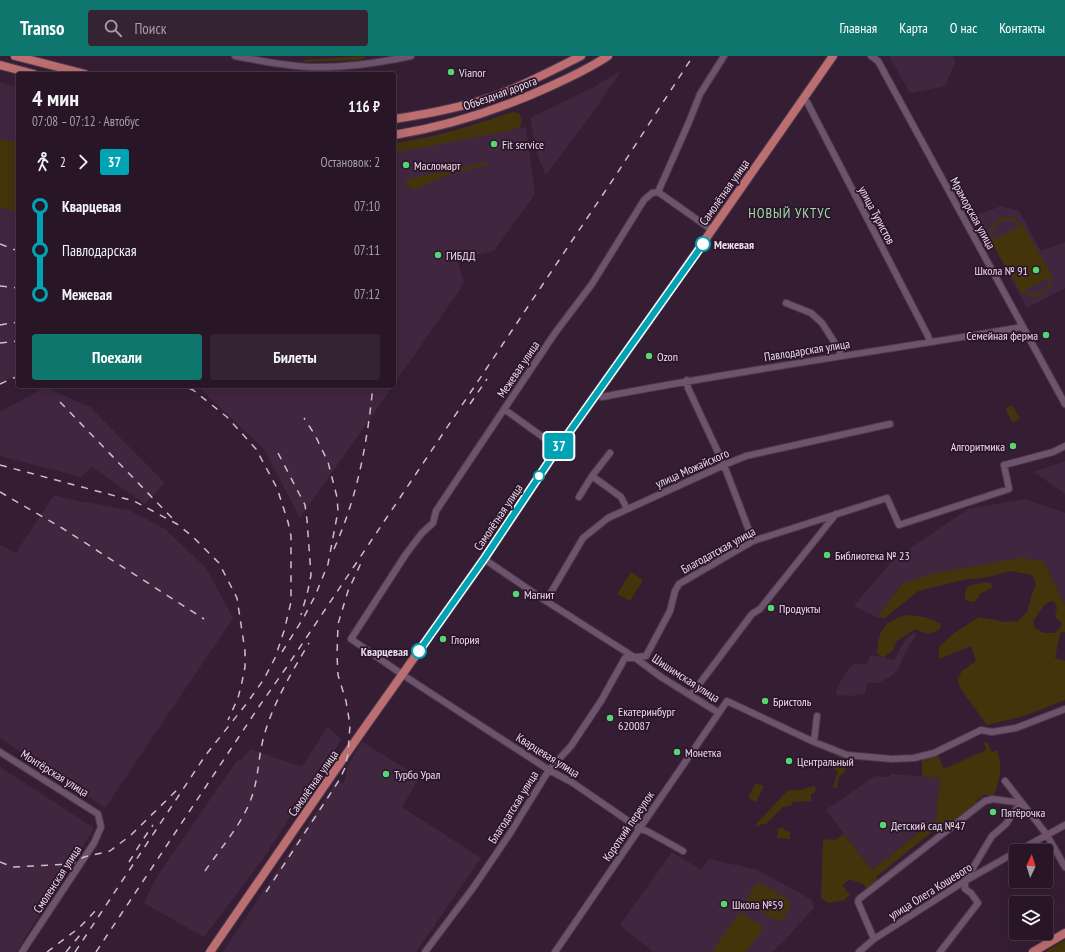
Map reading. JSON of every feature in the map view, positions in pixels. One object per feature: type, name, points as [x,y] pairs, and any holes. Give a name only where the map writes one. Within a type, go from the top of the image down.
[{"type":"main road","points":[[15,56],[77,72]]},
{"type":"main road","name":"Объездная дорога","points":[[396,119],[439,111],[495,96],[548,73],[581,56]]},
{"type":"main road","name":"Объездная дорога","points":[[396,136],[432,128],[492,111],[523,99],[566,79],[608,56]]},
{"type":"main road","name":"Самолётная улица","points":[[210,952],[402,674],[484,559],[558,448],[598,394],[833,56]]},
{"type":"main road","points":[[0,65],[26,72]]},
{"type":"main road","points":[[1033,952],[1065,933]]},
{"type":"street","points":[[235,56],[276,64],[317,67],[368,65],[411,56]]},
{"type":"street","points":[[712,230],[658,192],[700,94],[724,56]]},
{"type":"street","name":"Мраморская улица","points":[[871,56],[878,61],[1065,404]]},
{"type":"street","name":"улица Туристов","points":[[803,99],[807,102],[930,342]]},
{"type":"street","name":"Межевая улица","points":[[402,674],[351,639],[406,554],[422,533],[433,523],[436,511],[556,333],[592,284],[644,200],[652,193],[658,192]]},
{"type":"street","points":[[786,303],[811,313],[822,323],[840,351],[840,356]]},
{"type":"street","name":"Павлодарская улица","points":[[598,394],[602,397],[687,380],[1022,327]]},
{"type":"street","points":[[687,380],[688,388],[724,465],[753,541]]},
{"type":"street","points":[[504,409],[558,448]]},
{"type":"street","name":"улица Можайского","points":[[546,601],[583,538],[608,518],[746,456],[890,424]]},
{"type":"street","name":"Благодатская улица","points":[[425,952],[505,842],[549,770],[571,746],[601,701],[625,658],[646,656],[670,612],[675,591],[679,584],[753,541],[887,498],[899,525],[1009,489],[1004,465],[1053,452],[1065,446]]},
{"type":"street","points":[[579,497],[592,476],[610,453]]},
{"type":"street","points":[[592,476],[621,497],[627,509]]},
{"type":"street","points":[[691,695],[752,614],[760,609],[836,514]]},
{"type":"street","name":"Шишимская улица","points":[[484,559],[546,601],[634,657],[661,677],[719,713],[727,702],[814,742],[848,755],[892,759],[914,758],[934,753],[981,730],[992,732],[1016,728],[1065,709]]},
{"type":"street","name":"Кварцевая улица","points":[[402,674],[549,770],[573,783],[640,829],[647,831],[683,851]]},
{"type":"street","name":"Короткий переулок","points":[[555,952],[719,713]]},
{"type":"street","points":[[814,742],[817,716]]},
{"type":"street","name":"Монтёрская улица","points":[[0,752],[98,814]]},
{"type":"street","points":[[1005,781],[1047,835],[1065,867]]},
{"type":"street","points":[[874,939],[858,902],[859,899],[985,801],[993,799],[1022,803]]},
{"type":"street","points":[[940,952],[978,903],[971,893],[965,889],[965,881],[992,836],[1006,824],[1022,803]]},
{"type":"street","name":"Смоленская улица","points":[[22,952],[94,843],[101,827],[98,814]]},
{"type":"street","name":"улица Олега Кошевого","points":[[1031,844],[1065,825]]},
{"type":"street","name":"улица Олега Кошевого","points":[[858,952],[874,939],[965,881],[1009,856]]},
{"type":"shaded area","points":[[365,56],[363,59],[358,60],[306,62],[303,60]]},
{"type":"shaded area","points":[[889,56],[953,56],[955,63],[945,86],[910,93]]},
{"type":"shaded area","points":[[618,72],[620,73],[596,108],[546,175],[538,157],[530,118],[594,87]]},
{"type":"shaded area","points":[[0,82],[16,86],[16,376],[0,383]]},
{"type":"shaded area","points":[[513,112],[519,113],[522,121],[520,127],[512,130],[396,153],[396,143],[409,141],[469,126]]},
{"type":"shaded area","points":[[526,127],[535,194],[494,251],[457,259],[464,283],[396,381],[396,148]]},
{"type":"shaded area","points":[[0,139],[16,142],[16,212],[0,208]]},
{"type":"shaded area","points":[[486,162],[487,165],[447,175],[416,189],[410,188],[405,183],[408,179]]},
{"type":"shaded area","name":"Школа № 91","points":[[1001,206],[1019,211],[1041,251],[1065,242],[1065,288],[1027,308],[977,215]]},
{"type":"shaded area","points":[[1004,217],[1012,217],[1023,225],[1052,276],[1051,287],[1041,296],[1033,297],[1021,292],[991,242],[991,228],[996,221]],"holes":[[[1004,220],[1011,220],[1020,226],[994,240],[993,230],[998,223]],[[1049,277],[1050,282],[1046,290],[1034,294],[1024,291]]]},
{"type":"shaded area","points":[[43,388],[47,388],[90,407],[165,483],[145,504],[92,467],[81,477],[0,456],[0,412]]},
{"type":"shaded area","points":[[199,388],[392,388],[300,518],[264,449]]},
{"type":"shaded area","points":[[1012,405],[1020,418],[1013,423],[1005,409]]},
{"type":"shaded area","points":[[1065,461],[1065,494],[1034,472]]},
{"type":"shaded area","points":[[54,495],[129,510],[165,529],[206,568],[233,618],[105,808],[0,738],[0,545],[16,553]]},
{"type":"shaded area","points":[[1025,499],[1065,513],[1065,605],[1044,561],[902,584],[877,617],[854,606],[892,561],[968,509]]},
{"type":"shaded area","points":[[1020,558],[1044,561],[1065,605],[1065,632],[1060,633],[1055,658],[1065,661],[1065,700],[1024,716],[987,725],[961,689],[957,680],[962,671],[976,661],[971,646],[939,659],[939,647],[953,634],[979,617],[1005,622],[1018,621],[1027,612],[1036,584],[1032,575],[1010,571],[989,577],[963,580],[918,591],[885,618],[877,617],[902,584],[931,574]],"holes":[[[1053,601],[1056,605],[1056,618],[1062,625],[1055,633],[1044,633],[1034,627],[1033,621],[1044,606]]]},
{"type":"shaded area","points":[[631,572],[643,580],[630,601],[617,594]]},
{"type":"shaded area","points":[[984,582],[991,583],[992,588],[980,594],[974,602],[968,601],[965,598],[965,592],[968,586]]},
{"type":"shaded area","points":[[907,615],[929,618],[941,624],[940,629],[928,633],[915,629],[897,641],[892,651],[883,658],[877,653],[881,632],[887,624]]},
{"type":"shaded area","points":[[914,632],[917,635],[909,645],[897,671],[890,677],[878,683],[867,683],[865,694],[850,696],[836,695],[837,688],[846,672],[855,663],[866,665],[871,655],[894,660],[905,640]]},
{"type":"shaded area","points":[[328,726],[341,740],[262,860],[204,937],[144,903],[156,878],[238,759],[241,761],[250,749],[302,767]]},
{"type":"shaded area","points":[[362,742],[420,777],[402,807],[481,858],[416,952],[223,952],[336,782],[344,783],[348,765]]},
{"type":"shaded area","points":[[987,742],[992,752],[997,750],[1000,766],[996,789],[992,797],[985,794],[976,801],[978,804],[959,818],[958,817],[946,826],[943,823],[876,877],[879,882],[868,890],[864,885],[850,879],[842,885],[850,895],[844,900],[828,903],[821,898],[823,839],[835,840],[844,834],[872,870],[936,819],[940,778],[922,777],[922,759],[937,753],[944,769],[986,750],[984,743]]},
{"type":"shaded area","points":[[842,755],[846,757],[845,772],[839,777],[837,788],[833,787],[838,772],[834,769]]},
{"type":"shaded area","points":[[0,767],[94,828],[16,952],[0,952]]},
{"type":"shaded area","name":"Детский сад №47","points":[[891,774],[940,778],[936,819],[872,870],[826,810],[875,776],[889,777]]},
{"type":"shaded area","points":[[756,783],[764,786],[756,802],[748,798]]},
{"type":"shaded area","points":[[813,786],[816,790],[811,794],[811,801],[793,802],[791,806],[783,807],[766,824],[761,824],[758,827],[756,826],[757,823],[788,790],[801,790]]},
{"type":"shaded area","points":[[778,828],[784,828],[784,830],[790,832],[790,839],[777,838]]},
{"type":"shaded area","name":"Школа №59","points":[[672,852],[701,870],[709,859],[758,870],[812,900],[814,908],[772,952],[653,952],[620,925]]},
{"type":"shaded area","points":[[761,883],[789,900],[790,907],[782,920],[777,921],[748,904],[748,898],[755,885]]},
{"type":"shaded area","points":[[740,912],[763,927],[763,929],[746,952],[713,952],[713,950]]},
{"type":"shaded area","points":[[1065,940],[1065,952],[1045,952]]},
{"type":"railway","points":[[96,952],[614,178],[693,56]]},
{"type":"railway","points":[[0,244],[16,250]]},
{"type":"railway","points":[[0,286],[16,288]]},
{"type":"railway","points":[[0,325],[16,322]]},
{"type":"railway","points":[[0,343],[16,341]]},
{"type":"railway","points":[[0,384],[16,377]]},
{"type":"railway","points":[[470,404],[487,379]]},
{"type":"railway","points":[[75,952],[205,756],[264,679],[275,658],[284,631],[291,602],[291,536],[277,488],[256,449],[227,417],[193,390],[188,388]]},
{"type":"railway","points":[[334,549],[349,509],[360,469],[368,428],[373,388]]},
{"type":"railway","points":[[60,402],[172,518]]},
{"type":"railway","points":[[282,652],[315,596],[328,564],[338,511],[337,497],[328,462],[315,435],[304,418]]},
{"type":"railway","points":[[278,453],[305,505],[311,575],[301,615]]},
{"type":"railway","points":[[0,465],[134,501],[177,524],[192,536],[219,563],[237,598],[245,651],[245,667],[242,682],[238,698],[228,720]]},
{"type":"railway","points":[[0,492],[62,528],[204,619]]},
{"type":"railway","points":[[266,892],[338,782],[345,768],[348,753],[350,725],[346,701],[338,675],[338,624],[348,591],[361,563]]},
{"type":"railway","points":[[205,871],[236,827],[247,808],[254,791],[262,744],[272,712],[309,643]]},
{"type":"railway","points":[[0,862],[13,867],[72,864],[84,857],[110,851],[131,835],[180,787]]},
{"type":"railway","points":[[129,862],[153,825]]},
{"type":"railway","points":[[47,952],[79,928],[99,907]]},
{"type":"railway","points":[[66,952],[80,935]]},
{"type":"bus line","name":"37","points":[[419,651],[484,559],[558,448],[605,384],[703,244]]},
{"type":"place","name":"Vianor","points":[[451,72]]},
{"type":"place","name":"Fit service","points":[[494,144]]},
{"type":"place","name":"Масломарт","points":[[406,165]]},
{"type":"place","name":"Межевая","points":[[703,244]]},
{"type":"place","name":"ГИБДД","points":[[438,255]]},
{"type":"place","name":"Школа № 91","points":[[1036,270]]},
{"type":"place","name":"Семейная ферма","points":[[1046,335]]},
{"type":"place","name":"Ozon","points":[[649,356]]},
{"type":"place","name":"Алгоритмика","points":[[1013,446]]},
{"type":"place","name":"Библиотека № 23","points":[[827,555]]},
{"type":"place","name":"Магнит","points":[[516,594]]},
{"type":"place","name":"Продукты","points":[[771,608]]},
{"type":"place","name":"Глория","points":[[443,639]]},
{"type":"place","name":"Кварцевая","points":[[419,651]]},
{"type":"place","name":"Бристоль","points":[[765,701]]},
{"type":"place","name":"Екатеринбург 620087","points":[[610,718]]},
{"type":"place","name":"Монетка","points":[[677,752]]},
{"type":"place","name":"Центральный","points":[[789,761]]},
{"type":"place","name":"Турбо Урал","points":[[386,774]]},
{"type":"place","name":"Пятёрочка","points":[[993,812]]},
{"type":"place","name":"Детский сад №47","points":[[883,825]]},
{"type":"place","name":"Школа №59","points":[[724,904]]},
{"type":"district","name":"НОВЫЙ УКТУС","points":[[790,213]]}]
